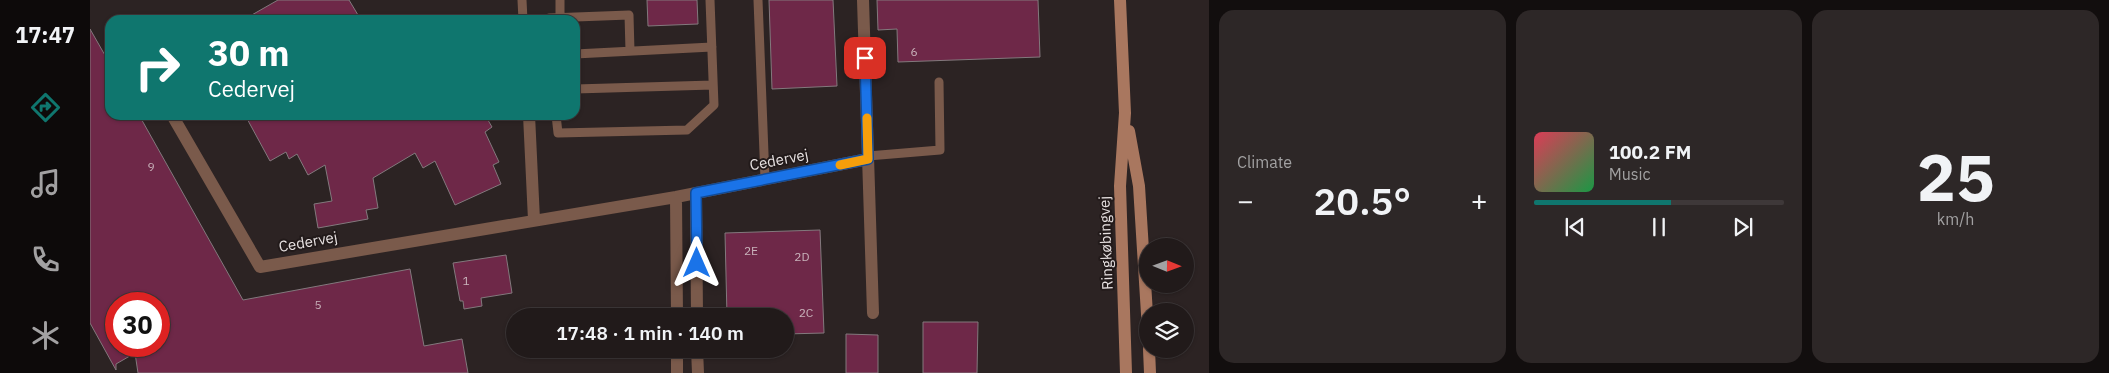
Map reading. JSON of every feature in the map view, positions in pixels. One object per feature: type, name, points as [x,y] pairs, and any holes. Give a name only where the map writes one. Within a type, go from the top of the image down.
[{"type":"street","points":[[863,0],[873,313]]},
{"type":"street","name":"Ringkøbingvej","points":[[1120,0],[1125,113],[1120,186],[1126,373]]},
{"type":"street","name":"Ringkøbingvej","points":[[1125,113],[1140,186],[1146,303]]},
{"type":"street","name":"Cedervej","points":[[175,120],[260,266],[676,197],[868,157]]},
{"type":"street","points":[[529,120],[534,220]]},
{"type":"street","points":[[696,193],[697,308]]},
{"type":"street","points":[[676,197],[677,308]]},
{"type":"street","points":[[677,358],[677,373]]},
{"type":"street","points":[[697,358],[698,373]]},
{"type":"street","points":[[1149,358],[1150,373]]},
{"type":"lane","points":[[522,0],[523,15]]},
{"type":"lane","points":[[560,0],[560,15]]},
{"type":"lane","points":[[557,120],[558,134],[687,130],[714,106],[710,0]]},
{"type":"lane","points":[[758,0],[765,179]]},
{"type":"lane","points":[[580,17],[629,15],[630,51]]},
{"type":"lane","points":[[580,54],[712,47]]},
{"type":"lane","points":[[868,157],[940,150],[938,82]]},
{"type":"lane","points":[[580,89],[713,85]]},
{"type":"building","points":[[278,0],[349,0],[358,15],[252,15]]},
{"type":"building","points":[[647,0],[697,0],[698,24],[648,26]]},
{"type":"building","points":[[769,0],[833,0],[837,86],[772,89]]},
{"type":"building","points":[[877,0],[1038,0],[1040,57],[898,62],[897,29],[878,30]]},
{"type":"building","points":[[90,29],[105,55],[105,120],[142,120],[243,300],[410,269],[424,346],[462,339],[468,373],[138,373],[136,357],[170,357],[170,292],[105,292],[105,350],[90,323]]},
{"type":"building","points":[[248,120],[488,120],[492,127],[485,132],[499,162],[493,165],[501,184],[455,205],[435,161],[423,168],[415,153],[373,178],[378,208],[366,210],[368,219],[318,228],[314,204],[332,201],[325,165],[308,175],[297,154],[289,159],[286,152],[270,161]]},
{"type":"building","points":[[820,230],[824,333],[794,334],[794,308],[727,308],[725,233]]},
{"type":"building","points":[[506,255],[512,293],[481,298],[482,306],[464,309],[463,301],[460,301],[453,263]]},
{"type":"building","points":[[923,322],[978,322],[977,373],[923,373]]},
{"type":"building","points":[[846,334],[878,335],[878,373],[846,373]]},
{"type":"building","points":[[109,357],[128,357],[116,364],[116,370]]},
{"type":"slow traffic","points":[[840,165],[868,159],[867,118]]},
{"type":"route","points":[[697,263],[696,193],[868,159],[865,58]]}]
